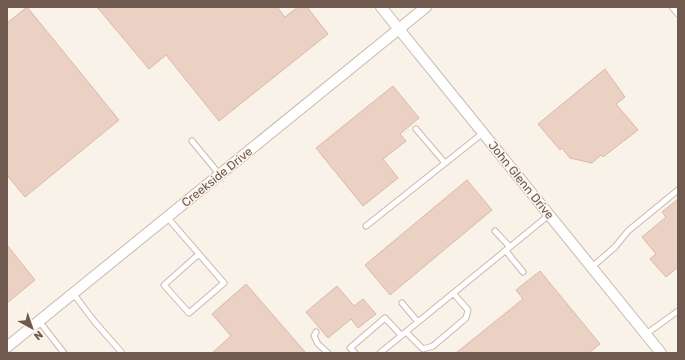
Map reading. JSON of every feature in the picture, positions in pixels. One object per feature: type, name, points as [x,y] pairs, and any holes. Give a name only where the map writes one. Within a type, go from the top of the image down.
[{"type":"street","name":"John Glenn Drive","points":[[381,7],[661,353]]},
{"type":"street","name":"Creekside Drive","points":[[8,344],[39,321],[167,218],[426,7]]},
{"type":"lane","points":[[672,7],[678,14]]},
{"type":"lane","points":[[416,129],[445,163]]},
{"type":"lane","points":[[366,226],[483,133]]},
{"type":"lane","points":[[192,140],[220,175]]},
{"type":"lane","points":[[592,267],[615,247],[628,231],[678,190]]},
{"type":"lane","points":[[380,353],[550,215]]},
{"type":"lane","points":[[167,218],[199,254],[224,283],[189,313],[164,284],[199,254]]},
{"type":"lane","points":[[495,231],[510,247]]},
{"type":"lane","points":[[506,251],[523,272]]},
{"type":"lane","points":[[73,293],[94,321],[122,353]]},
{"type":"lane","points":[[406,332],[423,349],[433,346],[466,318],[468,310],[453,294]]},
{"type":"lane","points":[[402,303],[418,322]]},
{"type":"lane","points":[[646,334],[678,311]]},
{"type":"lane","points":[[354,353],[350,348],[385,318],[401,336]]},
{"type":"lane","points":[[39,321],[64,353]]},
{"type":"lane","points":[[316,332],[314,336],[318,344],[328,353]]},
{"type":"building","points":[[27,7],[119,120],[25,197],[7,175],[7,23]]},
{"type":"building","points":[[97,7],[277,7],[285,17],[298,7],[307,7],[328,34],[219,121],[166,55],[149,69]]},
{"type":"building","points":[[605,69],[625,97],[616,104],[638,130],[603,157],[601,155],[592,163],[570,158],[562,148],[560,150],[538,124]]},
{"type":"building","points":[[393,86],[419,118],[400,134],[406,141],[383,159],[398,178],[363,206],[316,148]]},
{"type":"building","points":[[467,180],[492,210],[390,295],[365,265]]},
{"type":"building","points":[[678,199],[678,267],[666,277],[650,259],[656,254],[642,237],[666,217],[662,212]]},
{"type":"building","points":[[7,245],[35,280],[7,303]]},
{"type":"building","points":[[540,271],[600,344],[589,353],[456,353],[523,299],[516,290]]},
{"type":"building","points":[[246,284],[306,353],[212,353],[231,336],[212,314]]},
{"type":"building","points":[[337,286],[354,306],[363,299],[376,314],[358,328],[351,319],[328,338],[306,312]]}]
